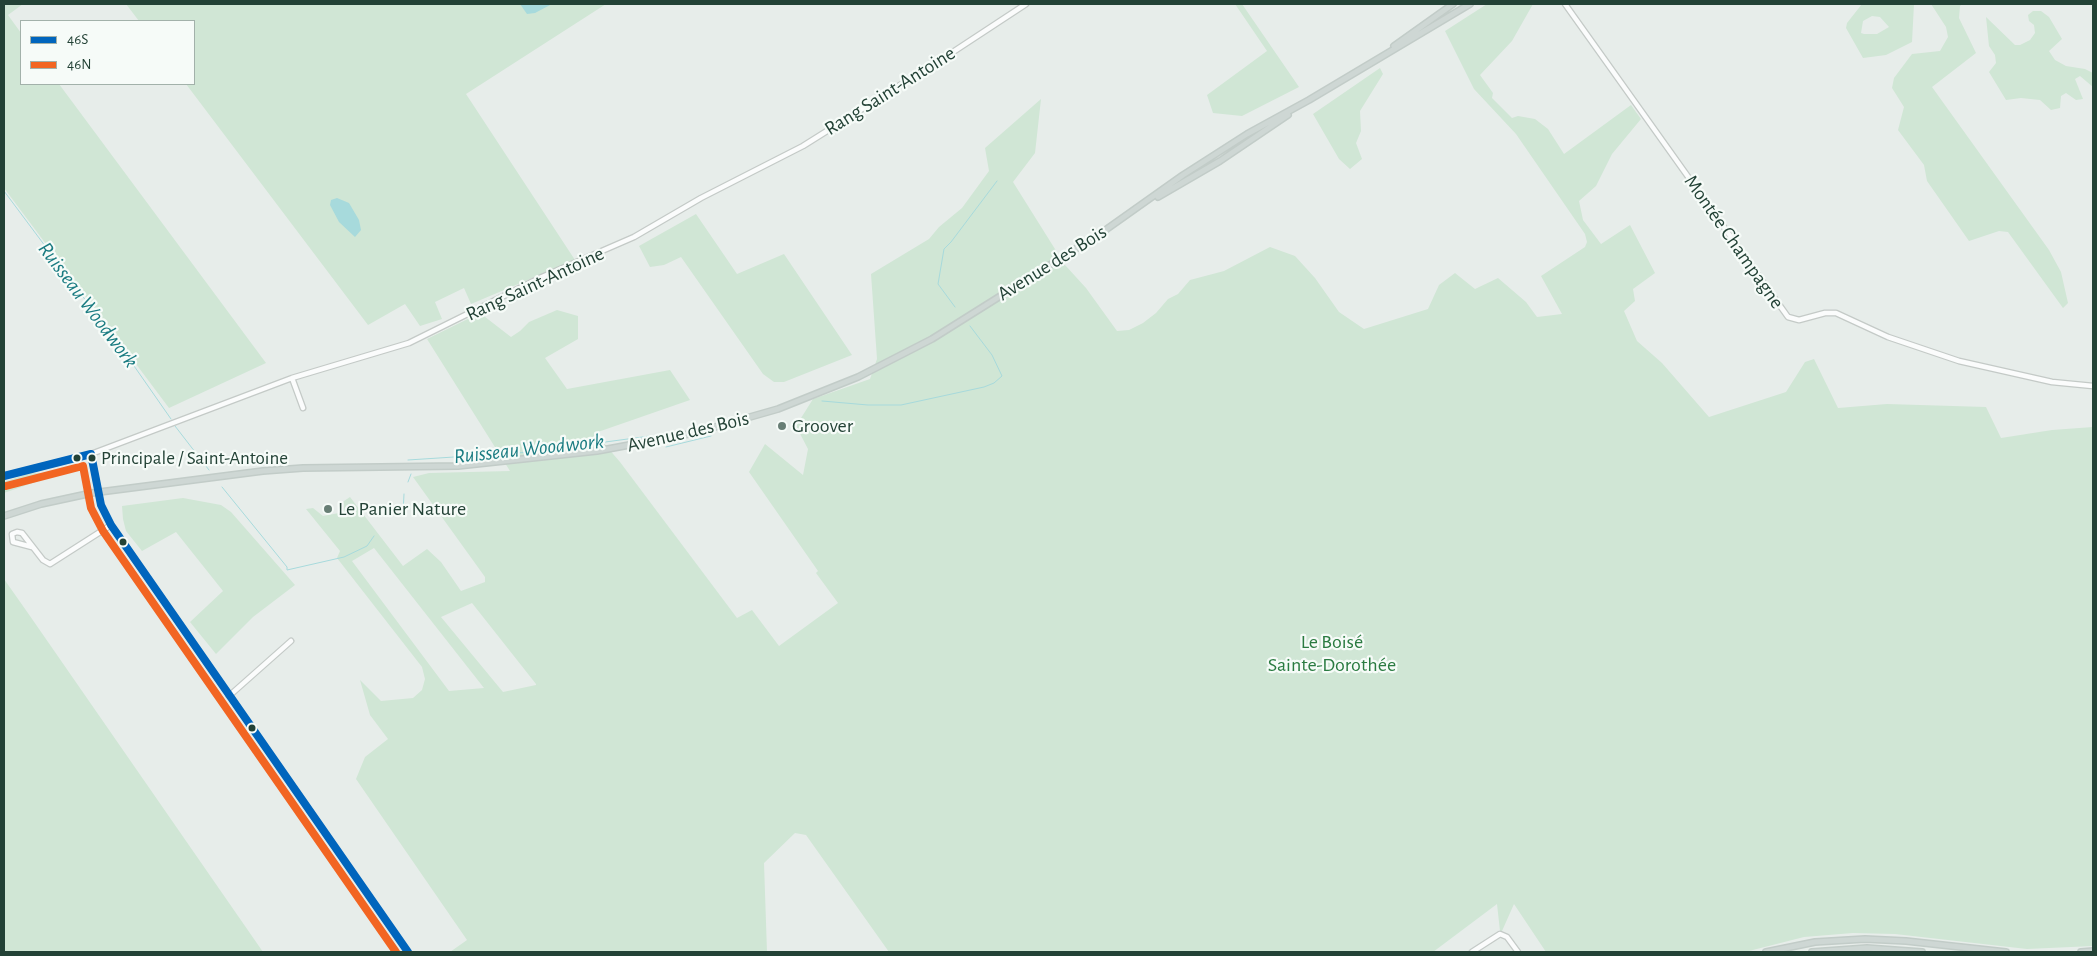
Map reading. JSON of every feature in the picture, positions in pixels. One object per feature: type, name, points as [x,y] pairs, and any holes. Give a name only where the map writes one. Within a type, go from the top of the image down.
[{"type":"main road","name":"Avenue des Bois","points":[[4,516],[41,504],[98,492],[276,470],[429,468],[505,462],[624,447],[726,425],[813,395],[889,362],[948,330],[1142,205],[1187,182],[1220,162],[1309,100],[1382,55],[1453,4]]},
{"type":"main road","name":"Avenue des Bois","points":[[1382,55],[1419,36],[1470,4]]},
{"type":"main road","points":[[1766,952],[1815,942],[1871,938],[2006,952]]},
{"type":"main road","points":[[1812,952],[1867,948],[1922,952]]},
{"type":"main road","points":[[2081,952],[2093,951]]},
{"type":"street","name":"Rang Saint-Antoine","points":[[4,476],[91,454],[292,378],[410,343],[542,277],[634,237],[701,198],[802,146],[1026,4]]},
{"type":"street","name":"Montée Champagne","points":[[1565,4],[1788,316],[1799,320],[1825,313],[1836,313],[1893,339],[1964,363],[2052,382],[2093,386]]},
{"type":"street","points":[[292,378],[303,408]]},
{"type":"street","points":[[91,454],[103,512],[111,526],[408,952]]},
{"type":"street","points":[[32,547],[14,542],[12,534],[20,532],[46,562],[52,563],[111,526]]},
{"type":"street","points":[[229,696],[291,641]]},
{"type":"street","points":[[1472,952],[1500,934],[1507,937],[1518,952]]},
{"type":"green space","points":[[4,4],[23,4],[8,15],[20,32],[20,85],[60,85],[266,363],[169,408],[4,188]]},
{"type":"green space","points":[[126,4],[606,4],[466,94],[575,260],[471,304],[464,288],[435,302],[442,319],[420,326],[405,304],[368,325],[187,85],[195,85],[195,20],[138,20]]},
{"type":"green space","points":[[1235,4],[1242,4],[1299,87],[1242,116],[1213,113],[1207,95],[1267,51]]},
{"type":"green space","name":"Le Boisé Sainte-Dorothée","points":[[1487,4],[1533,4],[1512,41],[1480,75],[1493,93],[1492,98],[1512,118],[1518,116],[1535,119],[1548,129],[1564,154],[1631,105],[1641,119],[1612,154],[1596,186],[1579,201],[1583,220],[1601,244],[1630,225],[1655,273],[1633,289],[1635,301],[1624,311],[1637,341],[1662,363],[1709,417],[1786,392],[1805,362],[1814,359],[1838,408],[1887,404],[1986,407],[2001,438],[2052,430],[2093,427],[2093,946],[2027,949],[1895,934],[1853,933],[1804,937],[1745,952],[1546,952],[1514,904],[1502,931],[1500,931],[1497,904],[1433,952],[889,952],[806,835],[795,833],[764,863],[767,952],[450,952],[467,940],[356,779],[365,757],[388,739],[370,715],[360,680],[381,701],[413,698],[422,690],[425,679],[422,667],[337,558],[340,551],[306,509],[313,508],[323,516],[339,513],[338,505],[350,497],[403,566],[427,549],[441,562],[461,591],[485,582],[485,577],[413,477],[429,473],[510,471],[427,339],[480,313],[511,337],[529,322],[557,310],[578,316],[578,339],[545,358],[567,389],[670,370],[690,400],[595,433],[620,462],[737,618],[752,610],[779,646],[838,603],[749,472],[765,444],[803,475],[808,449],[796,426],[813,399],[870,379],[877,359],[871,274],[929,239],[939,227],[962,208],[989,171],[985,148],[1041,99],[1035,153],[1013,182],[1065,265],[1086,288],[1117,331],[1129,330],[1143,323],[1156,313],[1168,299],[1178,294],[1190,280],[1224,271],[1270,247],[1295,256],[1315,278],[1339,312],[1364,329],[1428,309],[1439,285],[1455,273],[1475,289],[1498,278],[1526,302],[1537,317],[1562,314],[1541,276],[1585,247],[1587,242],[1585,234],[1516,134],[1474,89],[1445,31]],"holes":[[[374,548],[484,688],[449,691],[352,561]],[[472,603],[536,684],[536,685],[503,692],[441,617]]]},
{"type":"green space","points":[[1862,4],[1914,4],[1912,42],[1886,55],[1863,58],[1846,28],[1847,23]],"holes":[[[1872,16],[1880,17],[1889,27],[1877,34],[1861,33],[1863,21]]]},
{"type":"green space","points":[[1931,4],[1962,4],[1960,6],[1959,18],[1976,53],[1932,87],[2049,250],[2061,272],[2068,303],[2063,308],[2008,232],[1999,231],[1969,241],[1927,181],[1924,165],[1898,130],[1904,107],[1892,88],[1894,78],[1912,54],[1940,51],[1948,37],[1946,27]]},
{"type":"green space","points":[[2033,11],[2041,11],[2049,17],[2062,39],[2049,51],[2055,60],[2066,66],[2085,69],[2093,73],[2093,87],[2080,76],[2075,79],[2083,99],[2076,100],[2066,93],[2061,96],[2060,108],[2051,110],[2040,100],[2021,98],[2006,100],[1989,72],[1996,63],[1995,55],[1989,46],[1986,17],[2015,45],[2020,45],[2030,40],[2035,33],[2034,25],[2029,21],[2028,15]]},
{"type":"green space","points":[[1380,68],[1383,74],[1360,111],[1361,131],[1356,143],[1362,159],[1350,169],[1339,159],[1313,114]]},
{"type":"green space","points":[[696,214],[737,274],[784,254],[852,355],[784,382],[774,382],[763,374],[681,257],[664,265],[650,267],[639,246]]},
{"type":"green space","points":[[30,473],[41,473],[44,479],[4,493],[4,482]]},
{"type":"green space","points":[[183,498],[221,505],[231,512],[295,585],[253,617],[216,654],[190,622],[223,591],[176,532],[142,551],[126,531],[123,519],[122,506]]},
{"type":"green space","points":[[4,579],[30,616],[263,952],[4,952]]},
{"type":"water","points":[[520,4],[552,4],[535,13],[527,14]]},
{"type":"water","points":[[337,198],[349,203],[359,220],[361,230],[355,237],[339,222],[330,205],[331,200]]},
{"type":"waterway","name":"Ruisseau Woodwork","points":[[955,307],[938,284],[944,249],[997,181]]},
{"type":"waterway","name":"Ruisseau Woodwork","points":[[4,191],[125,353],[171,419]]},
{"type":"waterway","name":"Ruisseau Woodwork","points":[[822,401],[868,405],[901,405],[984,387],[994,383],[1002,376],[992,355],[970,326]]},
{"type":"waterway","name":"Ruisseau Woodwork","points":[[175,426],[209,470]]},
{"type":"waterway","name":"Ruisseau Woodwork","points":[[408,460],[531,452],[650,436]]},
{"type":"waterway","name":"Ruisseau Woodwork","points":[[666,447],[711,436]]},
{"type":"waterway","name":"Ruisseau Woodwork","points":[[408,482],[411,474]]},
{"type":"waterway","name":"Ruisseau Woodwork","points":[[222,487],[287,567],[287,570],[344,557],[367,546],[374,536]]},
{"type":"waterway","name":"Ruisseau Woodwork","points":[[403,514],[404,494]]},
{"type":"transit line","name":"46S","points":[[4,476],[91,454],[101,505],[111,525],[408,952]]},
{"type":"transit line","name":"46N","points":[[6,486],[83,466],[91,508],[103,531],[396,952]]},
{"type":"place","name":"Groover","points":[[782,426]]},
{"type":"place","name":"Principale / Saint-Antoine","points":[[92,458]]},
{"type":"place","name":"Le Panier Nature","points":[[328,509]]}]
